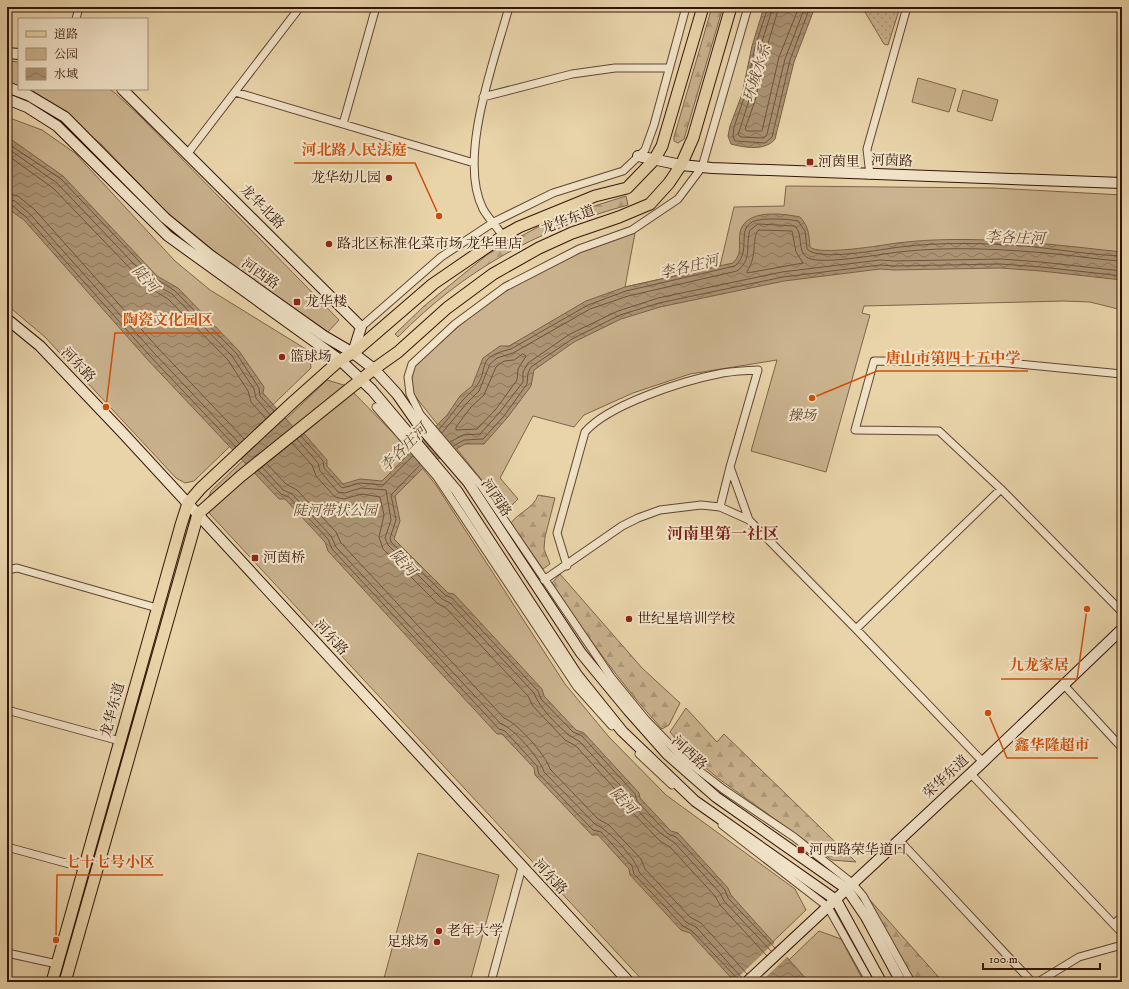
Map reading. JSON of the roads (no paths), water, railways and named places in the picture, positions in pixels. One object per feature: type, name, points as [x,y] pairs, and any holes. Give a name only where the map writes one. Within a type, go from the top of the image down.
[{"type":"main road","name":"龙华东道","points":[[52,982],[188,503],[201,488],[293,402],[340,360],[353,353],[433,284],[503,236],[519,227],[595,196],[627,188],[654,160],[662,146],[702,7]]},
{"type":"main road","name":"龙华东道","points":[[65,982],[198,514],[241,476],[312,418],[398,352],[447,308],[492,274],[539,248],[572,233],[619,217],[650,204],[669,183],[681,165],[693,138],[731,7]]},
{"type":"main road","points":[[7,53],[18,54]]},
{"type":"main road","name":"河西路","points":[[7,87],[28,95],[65,118],[165,218],[210,255],[324,336],[353,353],[374,369],[397,394],[418,424],[456,461],[581,653],[628,710],[668,754],[716,797],[850,886],[901,982]]},
{"type":"main road","name":"龙华北路","points":[[123,90],[188,153],[361,327]]},
{"type":"main road","name":"河西路","points":[[7,99],[27,107],[57,126],[168,236],[340,360],[372,390],[407,437],[440,475],[457,491],[577,674],[622,731],[695,801],[832,903],[881,982]]},
{"type":"main road","name":"河茵路","points":[[638,156],[681,165],[702,167],[870,175],[1121,180]]},
{"type":"main road","name":"河东路","points":[[7,319],[40,346],[188,503],[629,982]]},
{"type":"main road","points":[[353,353],[361,327]]},
{"type":"main road","name":"荣华东道","points":[[747,982],[983,762],[1122,629]]},
{"type":"street","points":[[76,18],[79,7]]},
{"type":"street","points":[[188,153],[300,7]]},
{"type":"street","points":[[343,124],[376,7]]},
{"type":"street","points":[[503,236],[483,209],[476,183],[474,163],[483,97],[509,7]]},
{"type":"street","points":[[361,327],[441,257],[494,222],[553,193],[623,171],[645,150],[654,125],[668,68],[686,7]]},
{"type":"street","points":[[748,7],[702,167],[678,199],[632,230],[579,249],[550,262],[505,287],[455,324],[412,364],[408,377],[410,394],[420,414],[456,461],[482,487],[544,580],[612,677],[646,720],[684,758],[723,789],[794,837],[863,896],[911,982]]},
{"type":"street","points":[[870,175],[867,149],[907,7]]},
{"type":"street","points":[[483,97],[572,74],[615,68],[668,68]]},
{"type":"street","points":[[235,92],[474,163]]},
{"type":"street","points":[[1122,374],[997,362],[874,361],[855,430],[939,431],[1001,490],[1122,612]]},
{"type":"street","points":[[567,566],[557,533],[585,432],[593,423],[625,405],[674,387],[718,374],[758,370],[720,507]]},
{"type":"street","points":[[376,406],[407,437]]},
{"type":"street","points":[[730,467],[749,520]]},
{"type":"street","points":[[856,629],[1001,490]]},
{"type":"street","points":[[544,580],[567,566],[622,526],[638,518],[660,510],[701,505],[720,507],[749,520],[983,762]]},
{"type":"street","points":[[7,570],[17,568],[157,608]]},
{"type":"street","points":[[1064,685],[1122,748]]},
{"type":"street","points":[[7,710],[120,741]]},
{"type":"street","points":[[970,773],[1122,933]]},
{"type":"street","points":[[899,840],[1032,982]]},
{"type":"street","points":[[7,847],[84,868]]},
{"type":"street","points":[[491,982],[522,866]]},
{"type":"street","points":[[832,903],[870,982]]},
{"type":"street","points":[[1114,924],[1122,917]]},
{"type":"street","points":[[1038,982],[1079,958],[1122,945]]},
{"type":"street","points":[[7,953],[57,964]]},
{"type":"water","name":"环城水系","points":[[764,7],[815,7],[794,62],[775,139],[771,143],[761,147],[743,147],[731,144],[728,136],[730,126],[742,94],[752,46]]},
{"type":"water","name":"陡河","points":[[7,139],[12,140],[63,176],[157,276],[178,288],[239,351],[264,387],[263,393],[294,428],[301,430],[327,460],[327,466],[343,484],[360,479],[382,481],[447,415],[460,396],[472,386],[483,358],[500,346],[509,346],[586,301],[625,287],[733,263],[738,256],[740,233],[743,225],[748,220],[756,216],[764,214],[783,214],[800,217],[807,228],[810,247],[825,250],[852,249],[925,240],[953,239],[1010,241],[1122,252],[1122,280],[1000,268],[880,269],[784,281],[660,307],[621,319],[574,342],[534,370],[531,386],[507,418],[484,444],[465,444],[424,467],[395,496],[400,521],[394,539],[448,593],[454,594],[542,689],[544,696],[576,730],[584,733],[639,793],[640,798],[671,831],[678,833],[728,888],[731,895],[809,982],[735,982],[690,933],[681,930],[630,875],[629,869],[598,835],[592,835],[535,775],[534,768],[502,734],[497,734],[328,551],[325,542],[285,499],[279,499],[147,359],[24,220],[7,208]]},
{"type":"place","name":"河茵里","points":[[810,162]]},
{"type":"place","name":"龙华幼儿园","points":[[389,178]]},
{"type":"place","name":"河北路人民法庭","points":[[439,216]]},
{"type":"place","name":"路北区标准化菜市场 龙华里店","points":[[329,244]]},
{"type":"place","name":"龙华楼","points":[[297,302]]},
{"type":"place","name":"篮球场","points":[[282,357]]},
{"type":"place","name":"唐山市第四十五中学","points":[[812,398]]},
{"type":"place","name":"陶瓷文化园区","points":[[106,407]]},
{"type":"place","name":"河茵桥","points":[[255,558]]},
{"type":"place","name":"九龙家居","points":[[1087,609]]},
{"type":"place","name":"世纪星培训学校","points":[[629,619]]},
{"type":"place","name":"鑫华隆超市","points":[[988,713]]},
{"type":"place","name":"河西路荣华道口","points":[[801,850]]},
{"type":"place","name":"老年大学","points":[[439,931]]},
{"type":"place","name":"七十七号小区","points":[[56,940]]},
{"type":"place","name":"足球场","points":[[437,942]]},
{"type":"district","name":"河南里第一社区","points":[[723,534]]},
{"type":"water label","name":"李各庄河","points":[[1015,238]]},
{"type":"water label","name":"李各庄河","points":[[689,267]]},
{"type":"water label","name":"李各庄河","points":[[404,448]]},
{"type":"park label","name":"操场","points":[[802,416]]},
{"type":"park label","name":"陡河带状公园","points":[[335,511]]}]
